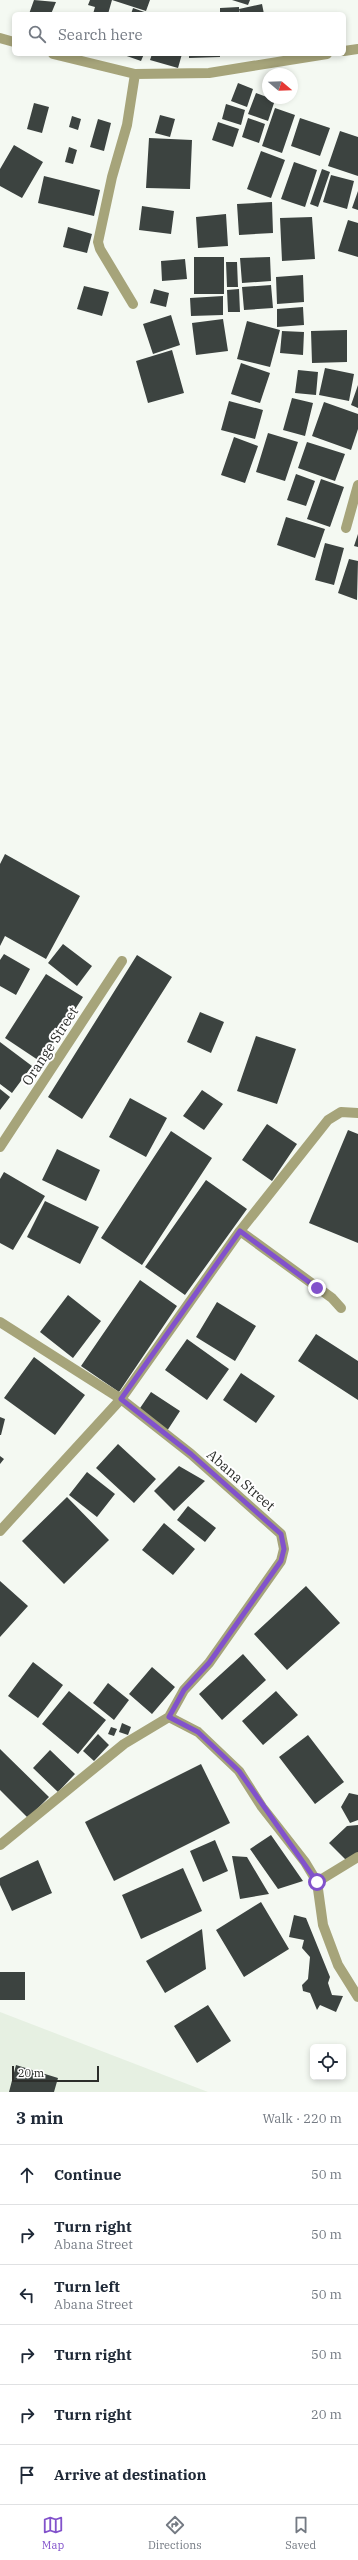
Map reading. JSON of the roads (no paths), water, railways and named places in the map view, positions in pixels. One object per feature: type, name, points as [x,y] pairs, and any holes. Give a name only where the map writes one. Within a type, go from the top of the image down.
[{"type":"street","points":[[0,38],[12,41]]},
{"type":"street","points":[[346,51],[358,49]]},
{"type":"street","points":[[61,56],[135,74],[209,73],[315,56]]},
{"type":"street","points":[[133,304],[100,249],[98,242],[112,177],[127,124],[135,74]]},
{"type":"street","points":[[346,528],[358,486]]},
{"type":"street","name":"Orange Street","points":[[0,1146],[122,961]]},
{"type":"street","points":[[0,1531],[121,1399],[240,1231],[328,1120],[342,1112],[358,1113]]},
{"type":"street","points":[[240,1231],[332,1298],[341,1308]]},
{"type":"street","name":"Abana Street","points":[[0,1322],[121,1399],[191,1454],[281,1534],[284,1549],[281,1561],[209,1663],[184,1690],[169,1717]]},
{"type":"street","points":[[0,1845],[124,1744],[169,1717],[198,1732],[239,1771],[317,1882],[323,1925],[338,1965],[358,1997]]},
{"type":"street","points":[[317,1882],[358,1857]]}]
